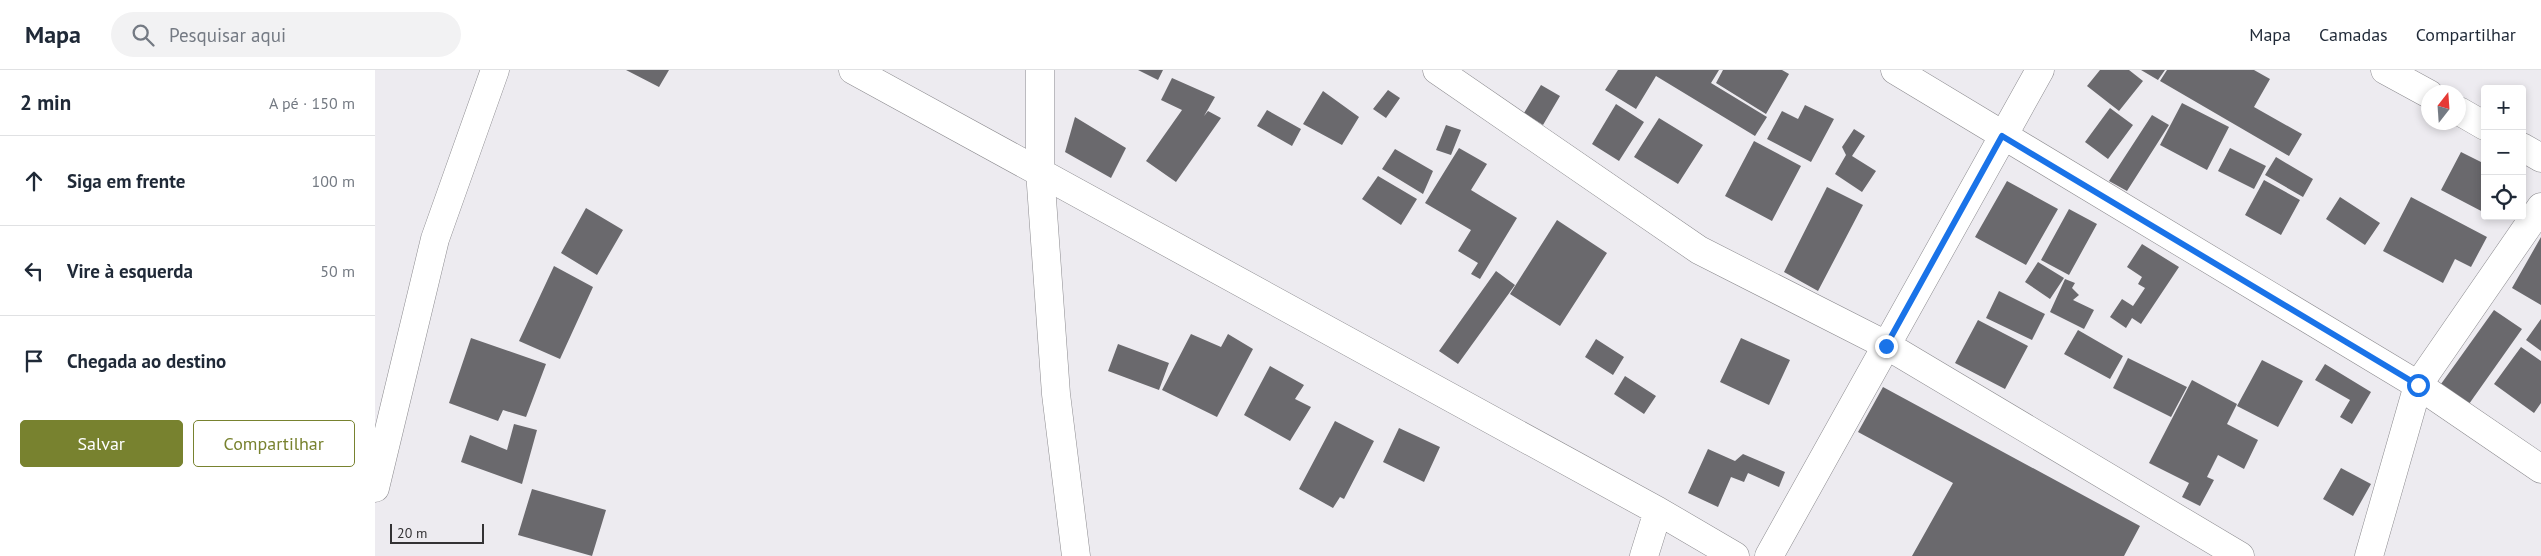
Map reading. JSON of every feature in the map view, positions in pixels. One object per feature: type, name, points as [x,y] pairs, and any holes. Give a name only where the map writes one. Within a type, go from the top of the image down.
[{"type":"street","points":[[375,488],[435,239],[495,70]]},
{"type":"street","points":[[853,70],[1658,511],[1735,556]]},
{"type":"street","points":[[1040,70],[1040,171],[1056,394],[1076,556]]},
{"type":"street","points":[[1437,70],[1699,250],[1886,346],[2240,556]]},
{"type":"street","points":[[1895,70],[2418,385],[2541,469]]},
{"type":"street","points":[[1769,556],[2040,70]]},
{"type":"street","points":[[2385,70],[2421,90]]},
{"type":"street","points":[[2466,115],[2481,124]]},
{"type":"street","points":[[2526,149],[2541,158]]},
{"type":"street","points":[[2369,556],[2418,385],[2541,207]]},
{"type":"street","points":[[1644,556],[1658,511]]},
{"type":"building","points":[[626,70],[669,70],[659,87]]},
{"type":"building","points":[[1138,70],[1163,70],[1158,80]]},
{"type":"building","points":[[1618,70],[1719,70],[1711,83],[1767,117],[1755,136],[1656,76],[1636,109],[1605,90]]},
{"type":"building","points":[[1723,70],[1782,70],[1789,74],[1766,114],[1716,83]]},
{"type":"building","points":[[2100,70],[2129,70],[2143,81],[2119,111],[2087,86]]},
{"type":"building","points":[[2141,70],[2165,70],[2158,80]]},
{"type":"building","points":[[2167,70],[2254,70],[2270,79],[2254,107],[2302,134],[2289,156],[2160,81]]},
{"type":"building","points":[[1172,78],[1215,97],[1204,116],[1208,111],[1221,118],[1176,182],[1146,161],[1182,110],[1161,100]]},
{"type":"building","points":[[1541,85],[1560,96],[1543,125],[1524,113]]},
{"type":"building","points":[[1388,90],[1400,98],[1386,118],[1373,109]]},
{"type":"building","points":[[1323,91],[1359,117],[1342,145],[1303,124]]},
{"type":"building","points":[[2182,103],[2229,127],[2207,170],[2160,145]]},
{"type":"building","points":[[1616,104],[1644,122],[1619,161],[1592,144]]},
{"type":"building","points":[[1805,105],[1834,119],[1811,162],[1767,139],[1782,111],[1798,119]]},
{"type":"building","points":[[2110,108],[2133,125],[2108,159],[2085,142]]},
{"type":"building","points":[[1267,110],[1301,129],[1292,146],[1257,126]]},
{"type":"building","points":[[2152,115],[2169,125],[2127,191],[2109,181]]},
{"type":"building","points":[[1075,117],[1126,148],[1111,178],[1065,152]]},
{"type":"building","points":[[1659,118],[1703,145],[1678,184],[1634,157]]},
{"type":"building","points":[[1446,125],[1461,130],[1451,155],[1436,150]]},
{"type":"building","points":[[1854,129],[1865,136],[1852,156],[1876,171],[1862,192],[1835,174],[1846,155],[1842,147]]},
{"type":"building","points":[[1754,141],[1801,166],[1772,221],[1725,196]]},
{"type":"building","points":[[1459,148],[1487,164],[1471,190],[1517,218],[1480,279],[1471,274],[1478,263],[1458,251],[1471,230],[1425,203]]},
{"type":"building","points":[[2230,148],[2266,166],[2254,189],[2218,171]]},
{"type":"building","points":[[1395,149],[1433,171],[1423,194],[1382,169]]},
{"type":"building","points":[[2461,152],[2481,162],[2481,211],[2441,190]]},
{"type":"building","points":[[2276,157],[2313,179],[2303,197],[2265,175]]},
{"type":"building","points":[[1378,176],[1417,199],[1401,225],[1362,199]]},
{"type":"building","points":[[2264,180],[2300,200],[2281,235],[2245,215]]},
{"type":"building","points":[[2007,181],[2058,209],[2026,265],[1975,237]]},
{"type":"building","points":[[1827,187],[1863,205],[1818,291],[1784,272]]},
{"type":"building","points":[[2340,197],[2380,223],[2365,245],[2326,219]]},
{"type":"building","points":[[2411,197],[2487,237],[2471,267],[2455,259],[2443,283],[2383,251]]},
{"type":"building","points":[[586,208],[623,230],[597,275],[561,253]]},
{"type":"building","points":[[2069,209],[2097,224],[2069,275],[2041,260]]},
{"type":"building","points":[[1557,220],[1607,253],[1560,326],[1510,294]]},
{"type":"building","points":[[2541,237],[2541,305],[2512,288]]},
{"type":"building","points":[[2142,244],[2179,267],[2141,324],[2132,318],[2126,328],[2110,317],[2122,299],[2133,306],[2145,288],[2138,284],[2142,277],[2127,267]]},
{"type":"building","points":[[2038,262],[2064,278],[2050,299],[2025,282]]},
{"type":"building","points":[[554,266],[593,287],[560,359],[519,341]]},
{"type":"building","points":[[1496,271],[1515,285],[1458,364],[1439,351]]},
{"type":"building","points":[[2065,279],[2075,283],[2072,288],[2079,295],[2073,300],[2094,310],[2084,329],[2050,312]]},
{"type":"building","points":[[1999,291],[2045,314],[2032,340],[1986,318]]},
{"type":"building","points":[[2494,310],[2522,329],[2469,404],[2441,384]]},
{"type":"building","points":[[2541,319],[2541,351],[2526,340]]},
{"type":"building","points":[[1978,320],[2028,346],[2005,389],[1955,363]]},
{"type":"building","points":[[2078,330],[2123,356],[2110,379],[2064,354]]},
{"type":"building","points":[[1191,334],[1221,347],[1228,334],[1253,349],[1217,417],[1162,390]]},
{"type":"building","points":[[471,338],[546,364],[526,417],[503,410],[498,421],[449,403]]},
{"type":"building","points":[[1741,338],[1790,360],[1769,405],[1720,382]]},
{"type":"building","points":[[1596,339],[1624,357],[1613,375],[1585,357]]},
{"type":"building","points":[[1118,344],[1169,363],[1159,390],[1108,371]]},
{"type":"building","points":[[2521,347],[2541,361],[2541,403],[2534,413],[2494,384]]},
{"type":"building","points":[[2128,358],[2187,387],[2171,417],[2113,388]]},
{"type":"building","points":[[2262,360],[2303,381],[2278,427],[2237,406]]},
{"type":"building","points":[[2325,364],[2371,392],[2352,424],[2340,417],[2350,400],[2315,380]]},
{"type":"building","points":[[1270,366],[1304,385],[1295,399],[1311,407],[1290,441],[1244,415]]},
{"type":"building","points":[[1625,376],[1656,396],[1644,414],[1614,394]]},
{"type":"building","points":[[2192,380],[2237,404],[2227,424],[2258,440],[2244,469],[2218,455],[2207,477],[2214,480],[2200,506],[2182,497],[2189,483],[2149,463]]},
{"type":"building","points":[[1883,387],[2140,526],[2124,556],[1912,556],[1953,483],[1858,432]]},
{"type":"building","points":[[1335,421],[1374,441],[1344,499],[1340,497],[1333,508],[1299,489]]},
{"type":"building","points":[[514,424],[537,430],[522,484],[461,462],[470,435],[507,450]]},
{"type":"building","points":[[1399,428],[1440,447],[1424,482],[1383,462]]},
{"type":"building","points":[[1708,449],[1735,461],[1743,454],[1785,472],[1779,487],[1748,473],[1744,482],[1731,477],[1718,507],[1688,493]]},
{"type":"building","points":[[2341,468],[2371,484],[2353,516],[2323,499]]},
{"type":"building","points":[[532,489],[606,510],[592,556],[518,535]]},
{"type":"route","points":[[1886,346],[2002,136],[2418,385]]}]
